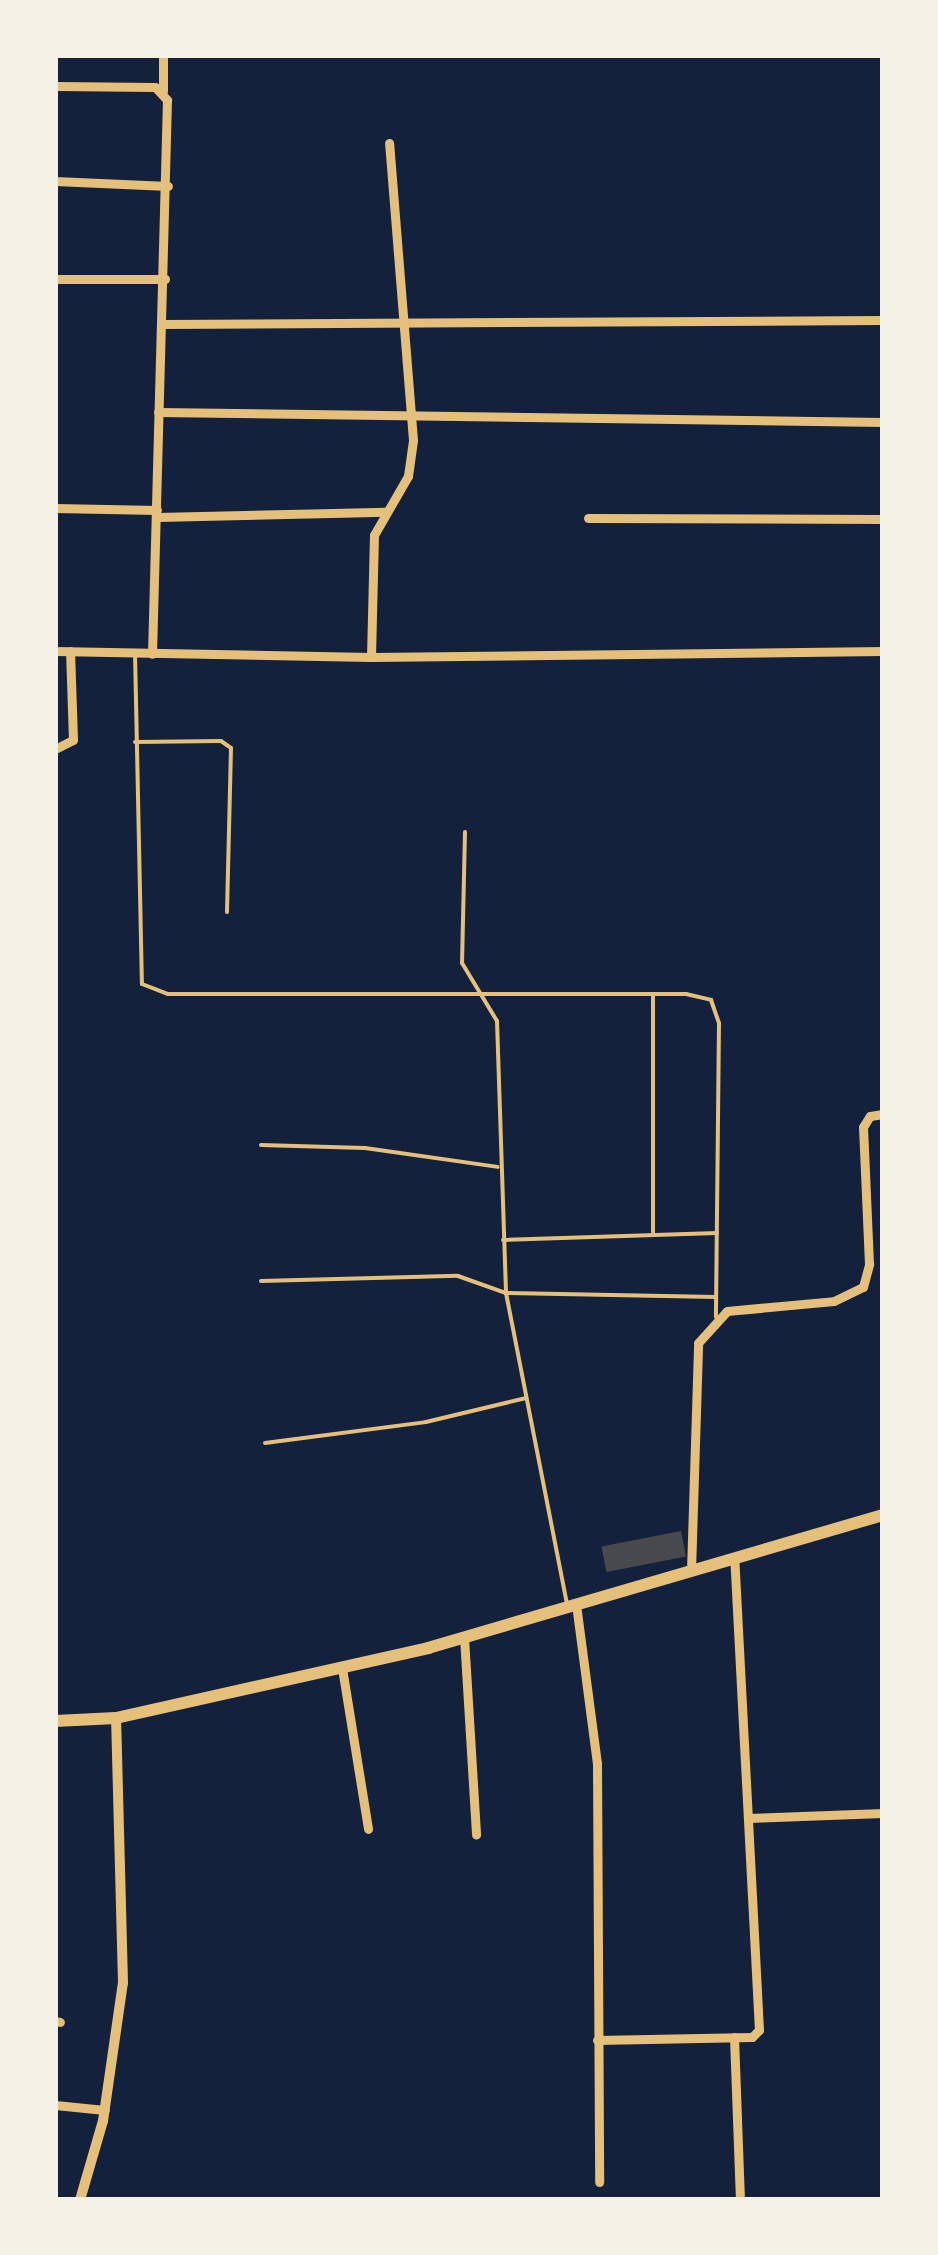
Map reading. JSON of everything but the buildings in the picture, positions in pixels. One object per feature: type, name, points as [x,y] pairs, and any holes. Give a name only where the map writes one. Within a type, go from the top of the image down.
[{"type":"main road","points":[[55,1721],[116,1718],[342,1668],[464,1637],[883,1515]]},
{"type":"street","points":[[152,654],[168,186],[163,55]]},
{"type":"street","points":[[55,86],[163,91]]},
{"type":"street","points":[[371,657],[372,548],[386,512],[408,476],[411,414],[389,143]]},
{"type":"street","points":[[55,181],[168,186]]},
{"type":"street","points":[[55,279],[165,279]]},
{"type":"street","points":[[162,324],[883,320]]},
{"type":"street","points":[[158,412],[883,422]]},
{"type":"street","points":[[55,508],[157,514],[386,512]]},
{"type":"street","points":[[588,518],[883,518]]},
{"type":"street","points":[[55,651],[371,657],[883,651]]},
{"type":"street","points":[[55,749],[73,740],[70,651]]},
{"type":"street","points":[[691,1571],[695,1362],[705,1328],[716,1317],[740,1308],[858,1294],[868,1264],[863,1128],[870,1116],[883,1114]]},
{"type":"street","points":[[597,2040],[734,2037],[760,2030],[734,1558]]},
{"type":"street","points":[[572,1606],[597,1763],[599,2182]]},
{"type":"street","points":[[464,1637],[476,1835]]},
{"type":"street","points":[[342,1668],[368,1829]]},
{"type":"street","points":[[80,2200],[105,2110],[123,1983],[116,1718]]},
{"type":"street","points":[[748,1818],[883,1813]]},
{"type":"street","points":[[734,2037],[740,2200]]},
{"type":"street","points":[[55,2105],[105,2110]]},
{"type":"lane","points":[[135,653],[139,968],[148,990],[701,996],[717,1010],[716,1317]]},
{"type":"lane","points":[[135,742],[220,741],[231,748],[228,912]]},
{"type":"lane","points":[[465,832],[462,962],[498,1029],[498,1167],[506,1293],[572,1606]]},
{"type":"lane","points":[[653,1232],[654,994]]},
{"type":"lane","points":[[261,1145],[365,1148],[498,1167]]},
{"type":"lane","points":[[503,1240],[653,1232],[717,1233]]},
{"type":"lane","points":[[261,1281],[458,1276],[506,1293],[716,1297]]},
{"type":"lane","points":[[265,1444],[426,1422],[526,1398]]}]
